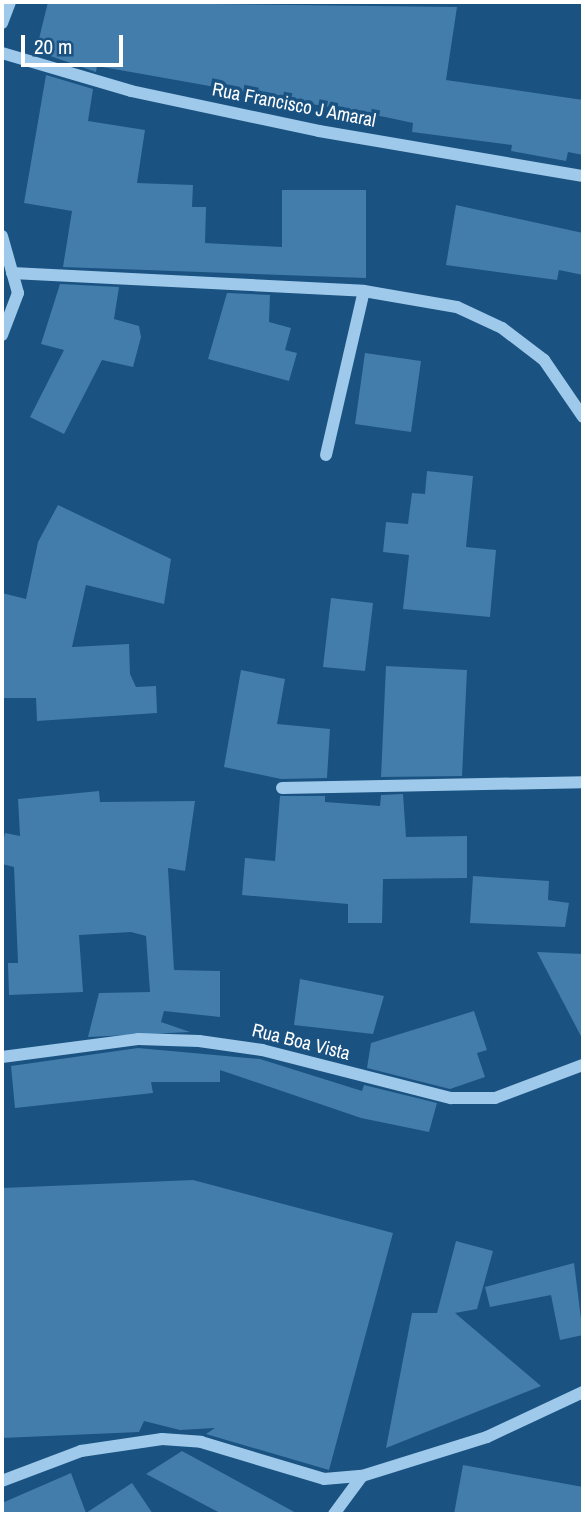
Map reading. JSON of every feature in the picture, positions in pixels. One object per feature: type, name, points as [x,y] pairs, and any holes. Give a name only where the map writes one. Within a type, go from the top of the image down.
[{"type":"street","points":[[2,23],[10,2]]},
{"type":"street","name":"Rua Francisco J Amaral","points":[[2,53],[131,91],[306,128],[583,176]]},
{"type":"street","points":[[2,236],[18,293],[2,335]]},
{"type":"street","points":[[12,273],[364,291],[457,307],[502,328],[544,360],[583,418]]},
{"type":"street","points":[[326,454],[364,291]]},
{"type":"street","points":[[282,788],[583,782]]},
{"type":"street","name":"Rua Boa Vista","points":[[2,1057],[138,1039],[199,1041],[262,1050],[451,1098],[495,1098],[583,1065]]},
{"type":"street","points":[[2,1481],[81,1451],[162,1439],[201,1442],[324,1479],[362,1476],[487,1437],[563,1404],[583,1392]]},
{"type":"street","points":[[563,1404],[583,1403]]},
{"type":"street","points":[[334,1514],[362,1476]]},
{"type":"building","points":[[48,2],[457,7],[446,80],[583,100],[583,155],[568,152],[566,161],[511,151],[512,145],[412,132],[413,123],[385,117],[97,66],[96,72],[36,51]]},
{"type":"building","points":[[46,75],[93,89],[88,121],[145,130],[137,183],[193,185],[192,207],[206,207],[205,243],[282,247],[282,190],[366,190],[366,278],[63,267],[72,211],[24,203]]},
{"type":"building","points":[[456,205],[583,233],[583,275],[559,270],[557,280],[446,265]]},
{"type":"building","points":[[60,284],[119,287],[114,319],[139,326],[141,337],[133,367],[102,360],[64,434],[30,417],[64,350],[41,344]]},
{"type":"building","points":[[227,293],[270,295],[269,322],[291,328],[285,350],[297,353],[289,381],[208,359]]},
{"type":"building","points":[[365,353],[421,361],[411,432],[355,424]]},
{"type":"building","points":[[427,471],[473,476],[466,547],[496,550],[490,617],[403,609],[409,555],[383,552],[386,522],[408,524],[412,493],[425,494]]},
{"type":"building","points":[[58,505],[171,559],[164,604],[86,585],[72,647],[129,644],[130,674],[136,687],[156,686],[157,713],[37,721],[36,698],[2,698],[2,593],[26,599],[38,542]]},
{"type":"building","points":[[331,598],[373,603],[365,671],[323,667]]},
{"type":"building","points":[[386,666],[467,670],[462,776],[381,777]]},
{"type":"building","points":[[241,670],[285,679],[277,724],[330,729],[327,778],[281,779],[224,767]]},
{"type":"building","points":[[99,791],[100,802],[195,801],[185,871],[168,868],[174,970],[220,971],[220,1017],[164,1011],[161,1022],[190,1032],[88,1037],[99,993],[150,992],[146,936],[131,932],[79,935],[83,992],[9,995],[8,963],[18,963],[14,867],[2,864],[2,847],[5,833],[20,836],[18,799]]},
{"type":"building","points":[[403,794],[406,837],[467,836],[467,878],[383,879],[382,923],[348,923],[348,904],[242,895],[245,858],[275,861],[280,796],[325,796],[325,802],[380,806],[381,795]]},
{"type":"building","points":[[473,876],[549,881],[548,900],[569,903],[565,927],[470,923]]},
{"type":"building","points":[[537,952],[583,954],[583,1040]]},
{"type":"building","points":[[300,979],[384,996],[373,1034],[294,1025]]},
{"type":"building","points":[[474,1011],[487,1050],[477,1053],[485,1077],[450,1089],[367,1068],[371,1043]]},
{"type":"building","points":[[138,1048],[260,1059],[362,1091],[364,1085],[437,1103],[429,1132],[361,1118],[220,1070],[220,1082],[151,1082],[153,1093],[15,1108],[11,1066]]},
{"type":"building","points":[[193,1180],[393,1233],[329,1470],[206,1434],[215,1428],[180,1430],[144,1421],[139,1432],[2,1438],[2,1188]]},
{"type":"building","points":[[456,1241],[493,1251],[477,1309],[455,1313],[541,1386],[386,1448],[412,1313],[437,1313]]},
{"type":"building","points":[[574,1263],[583,1335],[560,1340],[551,1295],[490,1307],[485,1287]]},
{"type":"building","points":[[182,1451],[298,1514],[222,1514],[146,1474]]},
{"type":"building","points":[[463,1465],[583,1487],[583,1514],[454,1514]]},
{"type":"building","points":[[71,1473],[86,1513],[132,1483],[153,1514],[2,1514],[2,1503]]}]
